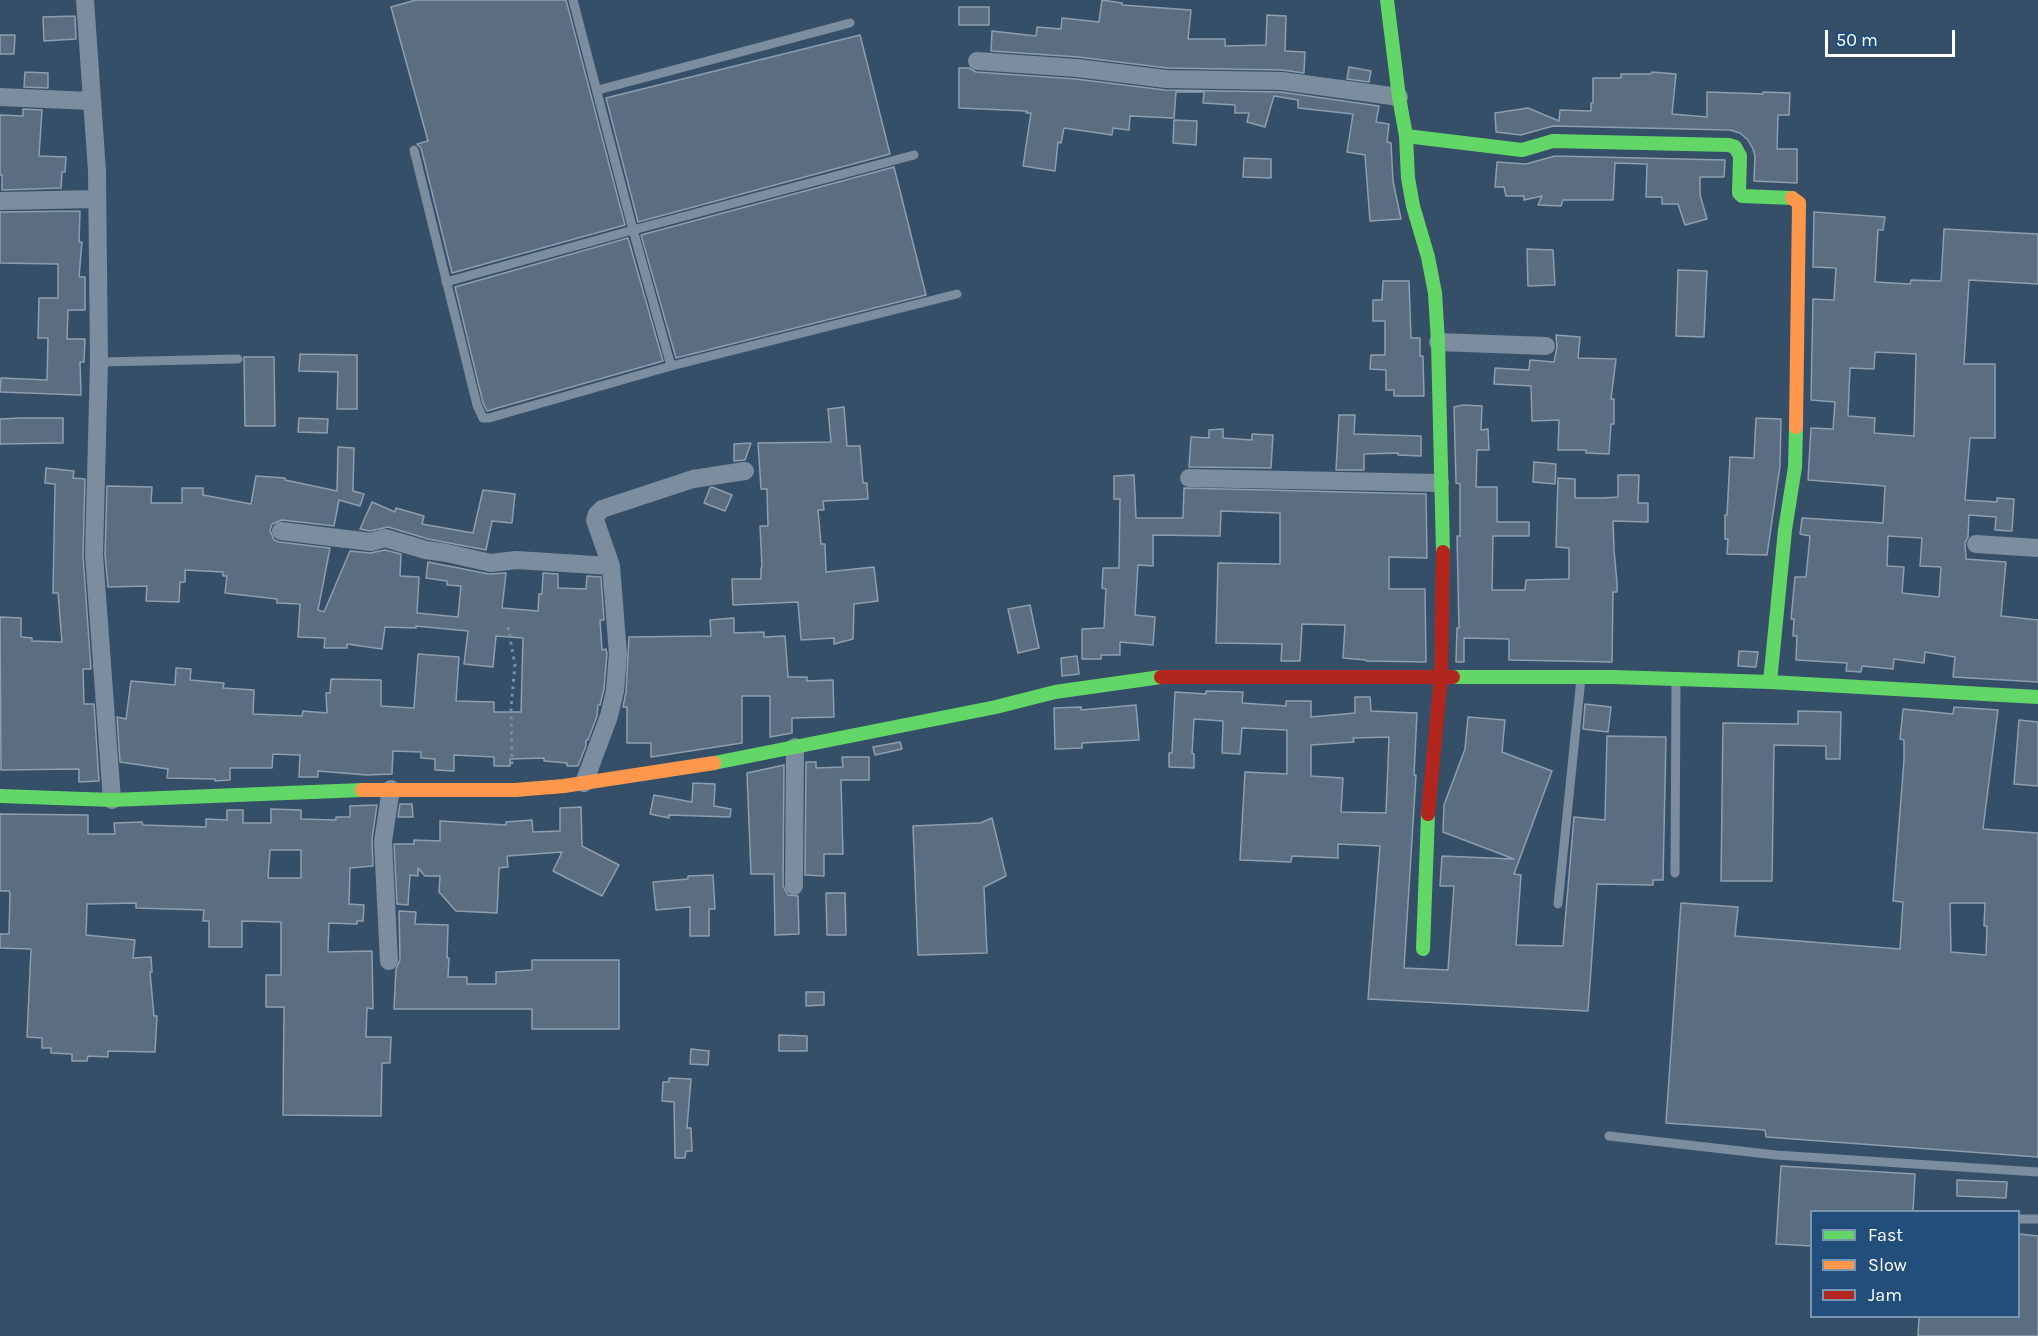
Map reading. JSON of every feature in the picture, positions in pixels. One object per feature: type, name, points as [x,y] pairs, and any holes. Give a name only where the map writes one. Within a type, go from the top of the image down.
[{"type":"street","points":[[85,0],[97,199],[99,362],[94,555],[112,800]]},
{"type":"street","points":[[1387,0],[1406,136],[1408,178],[1435,293],[1438,342],[1443,575],[1441,676],[1428,819],[1423,949]]},
{"type":"street","points":[[977,61],[1077,68],[1166,79],[1282,81],[1399,97]]},
{"type":"street","points":[[0,97],[91,101]]},
{"type":"street","points":[[1406,136],[1522,150],[1553,141],[1729,145],[1739,151],[1738,189],[1742,196],[1791,197],[1799,203],[1795,467],[1785,530],[1770,682]]},
{"type":"street","points":[[0,201],[97,199]]},
{"type":"street","points":[[1438,342],[1546,346]]},
{"type":"street","points":[[585,783],[609,716],[615,691],[618,654],[611,566],[595,520],[602,509],[693,479],[746,471]]},
{"type":"street","points":[[1189,478],[1440,483]]},
{"type":"street","points":[[281,531],[371,542],[385,538],[426,550],[491,563],[516,560],[611,566]]},
{"type":"street","points":[[1976,544],[2038,548]]},
{"type":"street","points":[[0,796],[112,800],[391,789],[515,790],[585,783],[708,764],[996,707],[1055,692],[1170,676],[1441,676],[1770,682],[2038,697]]},
{"type":"street","points":[[794,886],[795,747]]},
{"type":"street","points":[[389,961],[383,841],[391,789]]},
{"type":"lane","points":[[573,0],[671,366]]},
{"type":"lane","points":[[598,90],[850,23]]},
{"type":"lane","points":[[414,150],[477,405],[483,418],[671,366],[957,294]]},
{"type":"lane","points":[[446,282],[914,155]]},
{"type":"lane","points":[[99,362],[238,359]]},
{"type":"lane","points":[[1558,904],[1581,678]]},
{"type":"lane","points":[[1675,873],[1676,680]]},
{"type":"lane","points":[[1609,1136],[1776,1155],[2038,1172]]},
{"type":"lane","points":[[2020,1219],[2038,1219]]},
{"type":"path","points":[[508,627],[515,665],[511,734],[515,790]]},
{"type":"building","points":[[416,0],[566,0],[625,225],[452,273],[421,148],[417,144],[428,141],[391,7]]},
{"type":"building","points":[[1102,0],[1122,3],[1122,5],[1191,10],[1188,39],[1225,39],[1225,46],[1266,45],[1267,15],[1286,16],[1285,51],[1305,52],[1304,73],[1282,70],[1167,68],[1078,57],[991,51],[992,31],[1036,36],[1037,27],[1061,29],[1062,18],[1099,22]]},
{"type":"building","points":[[959,7],[989,7],[989,25],[959,25]]},
{"type":"building","points":[[75,16],[76,39],[44,41],[43,17]]},
{"type":"building","points":[[0,35],[15,35],[14,54],[0,54]]},
{"type":"building","points":[[860,35],[890,154],[638,222],[606,98]]},
{"type":"building","points":[[1349,67],[1371,71],[1369,82],[1347,79]]},
{"type":"building","points":[[959,68],[969,68],[976,72],[1076,79],[1165,90],[1281,92],[1379,106],[1376,122],[1389,124],[1387,142],[1391,143],[1393,181],[1401,219],[1370,221],[1365,155],[1347,152],[1353,114],[1298,108],[1298,100],[1274,96],[1265,127],[1247,122],[1249,113],[1235,113],[1235,105],[1203,103],[1204,92],[1176,92],[1174,118],[1130,116],[1129,130],[1113,128],[1112,135],[1064,128],[1061,143],[1058,142],[1055,171],[1023,166],[1031,113],[959,108]]},
{"type":"building","points":[[25,72],[48,73],[48,88],[24,87]]},
{"type":"building","points":[[1652,72],[1676,74],[1672,114],[1707,117],[1707,92],[1790,93],[1789,115],[1778,115],[1777,149],[1797,149],[1797,183],[1754,181],[1753,149],[1740,133],[1730,130],[1553,126],[1521,135],[1496,132],[1495,113],[1528,108],[1559,121],[1560,110],[1591,111],[1593,78],[1621,78],[1621,74],[1651,74]]},
{"type":"building","points":[[23,109],[42,110],[39,156],[66,157],[61,188],[2,190],[0,115],[23,116]]},
{"type":"building","points":[[1174,120],[1197,121],[1196,145],[1173,143]]},
{"type":"building","points":[[1555,156],[1725,160],[1724,177],[1700,177],[1700,195],[1707,219],[1685,225],[1678,204],[1662,204],[1662,197],[1646,197],[1647,164],[1615,163],[1613,200],[1563,200],[1561,206],[1538,205],[1542,196],[1524,200],[1524,196],[1506,196],[1504,187],[1495,187],[1497,162],[1526,164]]},
{"type":"building","points":[[1244,158],[1271,159],[1271,178],[1243,177]]},
{"type":"building","points":[[894,167],[926,295],[676,358],[641,235]]},
{"type":"building","points":[[80,211],[79,242],[82,242],[79,277],[85,277],[85,310],[68,310],[67,339],[85,339],[84,362],[80,362],[81,395],[0,392],[1,378],[47,380],[48,338],[38,338],[39,298],[58,298],[58,264],[0,263],[0,212]]},
{"type":"building","points":[[1814,212],[1885,217],[1883,230],[1878,230],[1875,282],[1910,284],[1911,280],[1941,281],[1944,229],[2038,234],[2038,284],[1969,280],[1964,364],[1995,364],[1995,438],[1970,438],[1965,500],[1997,502],[1997,498],[2014,499],[2012,531],[1995,530],[1996,517],[1969,515],[1968,537],[1965,543],[1966,559],[2006,562],[2001,616],[2038,620],[2038,682],[1953,677],[1955,657],[1925,652],[1924,663],[1894,659],[1893,669],[1862,666],[1861,672],[1846,671],[1847,663],[1796,660],[1797,636],[1793,636],[1794,619],[1791,619],[1795,577],[1806,577],[1810,536],[1800,534],[1802,518],[1883,523],[1885,486],[1808,480],[1811,428],[1833,429],[1835,402],[1811,400],[1813,299],[1834,300],[1836,268],[1813,267]],"holes":[[[1875,352],[1916,354],[1914,436],[1874,433],[1875,418],[1848,416],[1850,368],[1874,369]],[[1888,536],[1922,538],[1920,566],[1941,567],[1939,597],[1902,593],[1904,567],[1887,566]]]},
{"type":"building","points":[[628,238],[663,361],[487,411],[483,403],[455,287]]},
{"type":"building","points":[[1527,249],[1553,250],[1555,285],[1528,286]]},
{"type":"building","points":[[1678,270],[1707,271],[1704,337],[1676,336]]},
{"type":"building","points":[[1383,281],[1409,281],[1411,338],[1420,338],[1424,396],[1394,396],[1394,390],[1386,390],[1386,370],[1370,369],[1371,355],[1385,355],[1385,321],[1373,321],[1373,300],[1382,300]]},
{"type":"building","points":[[1556,335],[1580,337],[1578,358],[1616,359],[1611,399],[1614,399],[1614,424],[1611,424],[1609,454],[1586,453],[1586,450],[1558,450],[1559,420],[1532,421],[1531,386],[1494,384],[1495,368],[1529,370],[1530,360],[1554,362],[1557,347]]},
{"type":"building","points":[[300,354],[357,355],[357,409],[337,409],[338,372],[299,371]]},
{"type":"building","points":[[244,357],[274,357],[275,426],[245,426]]},
{"type":"building","points":[[1482,406],[1481,430],[1488,429],[1489,450],[1477,450],[1476,487],[1497,487],[1497,522],[1529,522],[1529,536],[1493,536],[1492,590],[1525,590],[1526,580],[1569,579],[1569,548],[1556,547],[1558,478],[1575,479],[1575,498],[1603,498],[1618,497],[1618,475],[1639,475],[1638,503],[1648,503],[1648,522],[1613,521],[1617,592],[1613,592],[1612,662],[1509,660],[1509,639],[1464,638],[1464,662],[1456,662],[1457,628],[1459,628],[1457,536],[1460,536],[1460,484],[1456,483],[1454,407]]},
{"type":"building","points":[[844,407],[847,446],[860,446],[863,483],[867,483],[868,499],[823,501],[824,510],[818,510],[821,544],[825,544],[826,572],[874,567],[878,601],[854,604],[853,639],[834,644],[834,638],[801,640],[798,602],[733,605],[732,579],[761,579],[760,526],[768,526],[767,489],[761,489],[758,443],[831,442],[828,409]]},
{"type":"building","points":[[1339,415],[1355,415],[1354,434],[1421,436],[1421,456],[1398,455],[1398,453],[1364,454],[1364,470],[1336,470]]},
{"type":"building","points":[[63,418],[63,443],[0,444],[0,419]]},
{"type":"building","points":[[299,418],[328,419],[327,433],[298,432]]},
{"type":"building","points":[[1756,418],[1781,419],[1780,466],[1767,555],[1727,554],[1725,515],[1727,515],[1730,457],[1754,458]]},
{"type":"building","points":[[1223,429],[1223,438],[1252,440],[1252,434],[1273,435],[1271,468],[1189,467],[1191,437],[1209,438],[1209,430]]},
{"type":"building","points":[[751,443],[745,460],[734,461],[734,444]]},
{"type":"building","points":[[338,447],[354,448],[353,491],[364,494],[360,506],[339,500],[334,526],[282,520],[272,524],[270,530],[274,540],[279,542],[330,548],[318,610],[324,612],[350,551],[370,553],[385,550],[401,554],[400,576],[419,577],[417,613],[458,617],[461,586],[447,585],[447,581],[426,578],[428,562],[489,574],[506,573],[502,608],[538,611],[543,573],[558,574],[558,588],[586,589],[587,576],[601,577],[604,620],[600,620],[602,650],[606,649],[607,654],[604,689],[597,716],[578,766],[544,761],[544,758],[510,759],[510,766],[494,766],[494,757],[454,755],[454,771],[435,770],[435,759],[421,758],[421,752],[393,751],[392,774],[367,775],[318,771],[318,777],[299,777],[300,755],[273,754],[272,768],[230,768],[230,780],[215,781],[215,779],[167,778],[168,769],[120,762],[117,717],[126,719],[131,681],[175,685],[176,668],[191,669],[190,680],[224,683],[223,688],[254,690],[253,714],[302,716],[303,711],[327,713],[326,693],[330,693],[331,679],[381,680],[381,706],[414,708],[418,654],[459,657],[456,701],[494,702],[494,712],[521,712],[523,638],[496,636],[493,667],[464,664],[468,631],[416,626],[416,628],[385,627],[382,649],[347,644],[347,648],[324,648],[325,638],[298,637],[300,604],[277,603],[277,599],[225,593],[227,576],[223,576],[223,572],[185,570],[185,582],[180,582],[179,602],[146,601],[147,586],[108,587],[105,555],[107,486],[152,487],[151,503],[182,503],[182,488],[203,488],[203,495],[251,504],[256,476],[285,478],[285,480],[337,491]]},
{"type":"building","points":[[1534,462],[1556,464],[1555,484],[1533,482]]},
{"type":"building","points":[[46,468],[74,471],[73,478],[85,479],[83,556],[91,669],[83,669],[84,704],[94,704],[99,781],[79,782],[79,769],[1,770],[0,617],[21,618],[21,637],[32,638],[32,641],[62,642],[58,593],[53,593],[55,484],[45,483]]},
{"type":"building","points":[[1134,475],[1136,518],[1183,518],[1184,488],[1426,494],[1427,558],[1389,557],[1389,589],[1425,589],[1426,662],[1366,661],[1343,658],[1345,625],[1302,624],[1300,661],[1281,661],[1282,644],[1216,643],[1218,563],[1280,564],[1280,513],[1221,511],[1220,536],[1153,535],[1153,566],[1138,565],[1135,615],[1155,617],[1153,645],[1120,642],[1120,655],[1101,655],[1101,659],[1082,659],[1082,629],[1104,628],[1106,589],[1102,588],[1103,568],[1119,568],[1120,499],[1114,499],[1114,476]]},
{"type":"building","points":[[712,487],[732,495],[725,511],[704,503]]},
{"type":"building","points":[[483,490],[515,494],[512,523],[492,521],[486,550],[428,539],[388,527],[370,531],[360,529],[372,502],[395,512],[396,508],[424,516],[422,524],[473,533]]},
{"type":"building","points":[[1030,605],[1039,648],[1018,653],[1008,609]]},
{"type":"building","points":[[734,618],[734,633],[764,632],[764,637],[785,636],[788,677],[807,677],[807,681],[833,680],[834,717],[792,718],[792,733],[770,737],[770,696],[742,696],[742,743],[651,757],[651,743],[627,743],[627,707],[623,707],[629,637],[711,636],[710,620]]},
{"type":"building","points":[[1739,651],[1758,652],[1756,667],[1738,666]]},
{"type":"building","points":[[1077,656],[1079,674],[1062,676],[1061,658]]},
{"type":"building","points":[[1206,691],[1243,692],[1242,703],[1286,706],[1286,701],[1311,701],[1311,717],[1355,713],[1355,697],[1370,697],[1371,711],[1417,713],[1414,775],[1416,775],[1404,968],[1448,970],[1454,886],[1440,886],[1442,856],[1514,859],[1443,832],[1444,805],[1465,749],[1468,717],[1505,720],[1502,752],[1552,771],[1514,874],[1521,875],[1516,945],[1563,946],[1574,817],[1605,820],[1607,736],[1666,737],[1663,880],[1653,880],[1653,885],[1597,884],[1588,1011],[1368,999],[1380,846],[1338,844],[1338,858],[1292,856],[1291,862],[1240,860],[1245,772],[1287,774],[1287,730],[1242,728],[1240,754],[1222,753],[1223,721],[1194,719],[1192,753],[1194,754],[1194,768],[1169,767],[1169,753],[1172,753],[1175,692],[1206,694]],"holes":[[[1389,737],[1386,813],[1341,812],[1343,778],[1311,776],[1311,745],[1354,742],[1353,738]]]},
{"type":"building","points":[[1585,704],[1611,707],[1608,732],[1583,729]]},
{"type":"building","points":[[1136,705],[1139,740],[1082,743],[1082,748],[1055,749],[1054,708],[1081,707],[1081,710]]},
{"type":"building","points":[[1954,707],[1998,710],[1983,829],[2038,833],[2038,1157],[1766,1137],[1765,1130],[1666,1123],[1681,903],[1738,907],[1735,936],[1900,949],[1903,902],[1893,901],[1904,760],[1904,740],[1900,739],[1903,709],[1953,714]],"holes":[[[1985,903],[1986,955],[1951,952],[1950,904]]]},
{"type":"building","points":[[1798,711],[1841,712],[1840,759],[1826,759],[1826,746],[1774,745],[1772,881],[1721,881],[1723,723],[1798,724]]},
{"type":"building","points":[[2019,720],[2038,722],[2038,786],[2014,784]]},
{"type":"building","points":[[900,742],[902,749],[875,755],[873,747]]},
{"type":"building","points":[[842,757],[869,757],[869,780],[841,780],[843,854],[824,854],[824,876],[805,875],[806,762],[816,762],[816,768],[843,767]]},
{"type":"building","points":[[784,765],[783,886],[788,895],[798,896],[799,934],[775,935],[774,874],[751,874],[747,773]]},
{"type":"building","points":[[693,783],[715,784],[714,806],[731,809],[730,817],[669,815],[669,818],[650,814],[654,795],[692,802]]},
{"type":"building","points":[[400,804],[412,804],[413,817],[398,817]]},
{"type":"building","points":[[377,805],[372,839],[373,866],[350,868],[349,904],[364,905],[363,921],[357,921],[357,924],[329,923],[328,952],[372,951],[373,1009],[367,1008],[366,1037],[391,1037],[390,1063],[382,1063],[381,1116],[283,1115],[284,1007],[266,1007],[266,975],[281,975],[281,922],[242,921],[242,947],[209,947],[209,921],[203,921],[204,910],[136,908],[136,903],[87,904],[86,935],[135,940],[133,958],[151,957],[154,1016],[157,1016],[155,1052],[108,1051],[108,1057],[88,1056],[87,1061],[72,1061],[72,1054],[51,1053],[51,1048],[42,1048],[42,1038],[27,1037],[31,949],[0,948],[0,934],[9,934],[10,894],[9,891],[0,891],[0,814],[88,815],[88,834],[115,834],[114,823],[142,822],[143,825],[206,827],[206,819],[227,820],[227,810],[243,810],[243,823],[271,823],[271,809],[301,810],[301,819],[336,820],[336,817],[350,817],[350,806]],"holes":[[[270,850],[301,850],[301,878],[268,878]]]},
{"type":"building","points":[[581,807],[582,846],[619,865],[602,896],[553,871],[562,852],[507,856],[508,867],[499,868],[497,913],[456,911],[439,892],[440,876],[425,876],[418,868],[418,876],[410,875],[408,905],[397,904],[394,844],[414,844],[414,840],[440,841],[440,821],[506,825],[506,822],[532,820],[533,832],[560,831],[560,808]]},
{"type":"building","points":[[992,818],[1006,876],[984,887],[987,953],[918,955],[913,826],[980,823]]},
{"type":"building","points":[[713,875],[715,909],[709,909],[709,936],[690,936],[690,907],[656,910],[653,882],[688,879],[688,876]]},
{"type":"building","points":[[826,893],[845,893],[846,935],[827,935]]},
{"type":"building","points":[[399,911],[416,912],[415,924],[448,925],[448,977],[467,977],[467,984],[496,984],[496,972],[532,970],[532,960],[619,960],[619,1029],[532,1029],[532,1009],[394,1009],[396,969],[400,960]]},
{"type":"building","points":[[806,992],[824,992],[824,1005],[806,1006]]},
{"type":"building","points":[[779,1035],[807,1036],[807,1051],[779,1051]]},
{"type":"building","points":[[691,1049],[709,1051],[708,1065],[690,1064]]},
{"type":"building","points":[[669,1078],[691,1079],[687,1128],[691,1128],[692,1151],[686,1151],[685,1158],[675,1158],[674,1102],[662,1101],[663,1082],[669,1082]]},
{"type":"building","points":[[1781,1166],[1915,1174],[1913,1210],[1810,1210],[1810,1246],[1776,1244]]},
{"type":"building","points":[[1957,1180],[2007,1182],[2006,1198],[1957,1196]]},
{"type":"building","points":[[2020,1234],[2038,1236],[2038,1336],[1918,1336],[1919,1318],[2020,1318]]},
{"type":"traffic: fast","points":[[1387,0],[1406,136],[1408,178],[1435,293],[1443,552]]},
{"type":"traffic: fast","points":[[1406,136],[1522,150],[1553,141],[1729,145],[1735,147],[1740,156],[1739,193],[1742,196],[1792,198]]},
{"type":"traffic: fast","points":[[1770,682],[1785,530],[1795,467],[1796,427]]},
{"type":"traffic: fast","points":[[714,763],[996,707],[1055,692],[1161,677]]},
{"type":"traffic: fast","points":[[1453,677],[1613,677],[1770,682],[2038,697]]},
{"type":"traffic: fast","points":[[0,796],[112,800],[362,790]]},
{"type":"traffic: fast","points":[[1423,949],[1428,814]]},
{"type":"traffic: slow","points":[[1792,198],[1799,203],[1796,427]]},
{"type":"traffic: slow","points":[[362,790],[515,790],[564,786],[714,763]]},
{"type":"traffic: jam","points":[[1428,814],[1441,676],[1443,552]]},
{"type":"traffic: jam","points":[[1161,677],[1453,677]]}]
